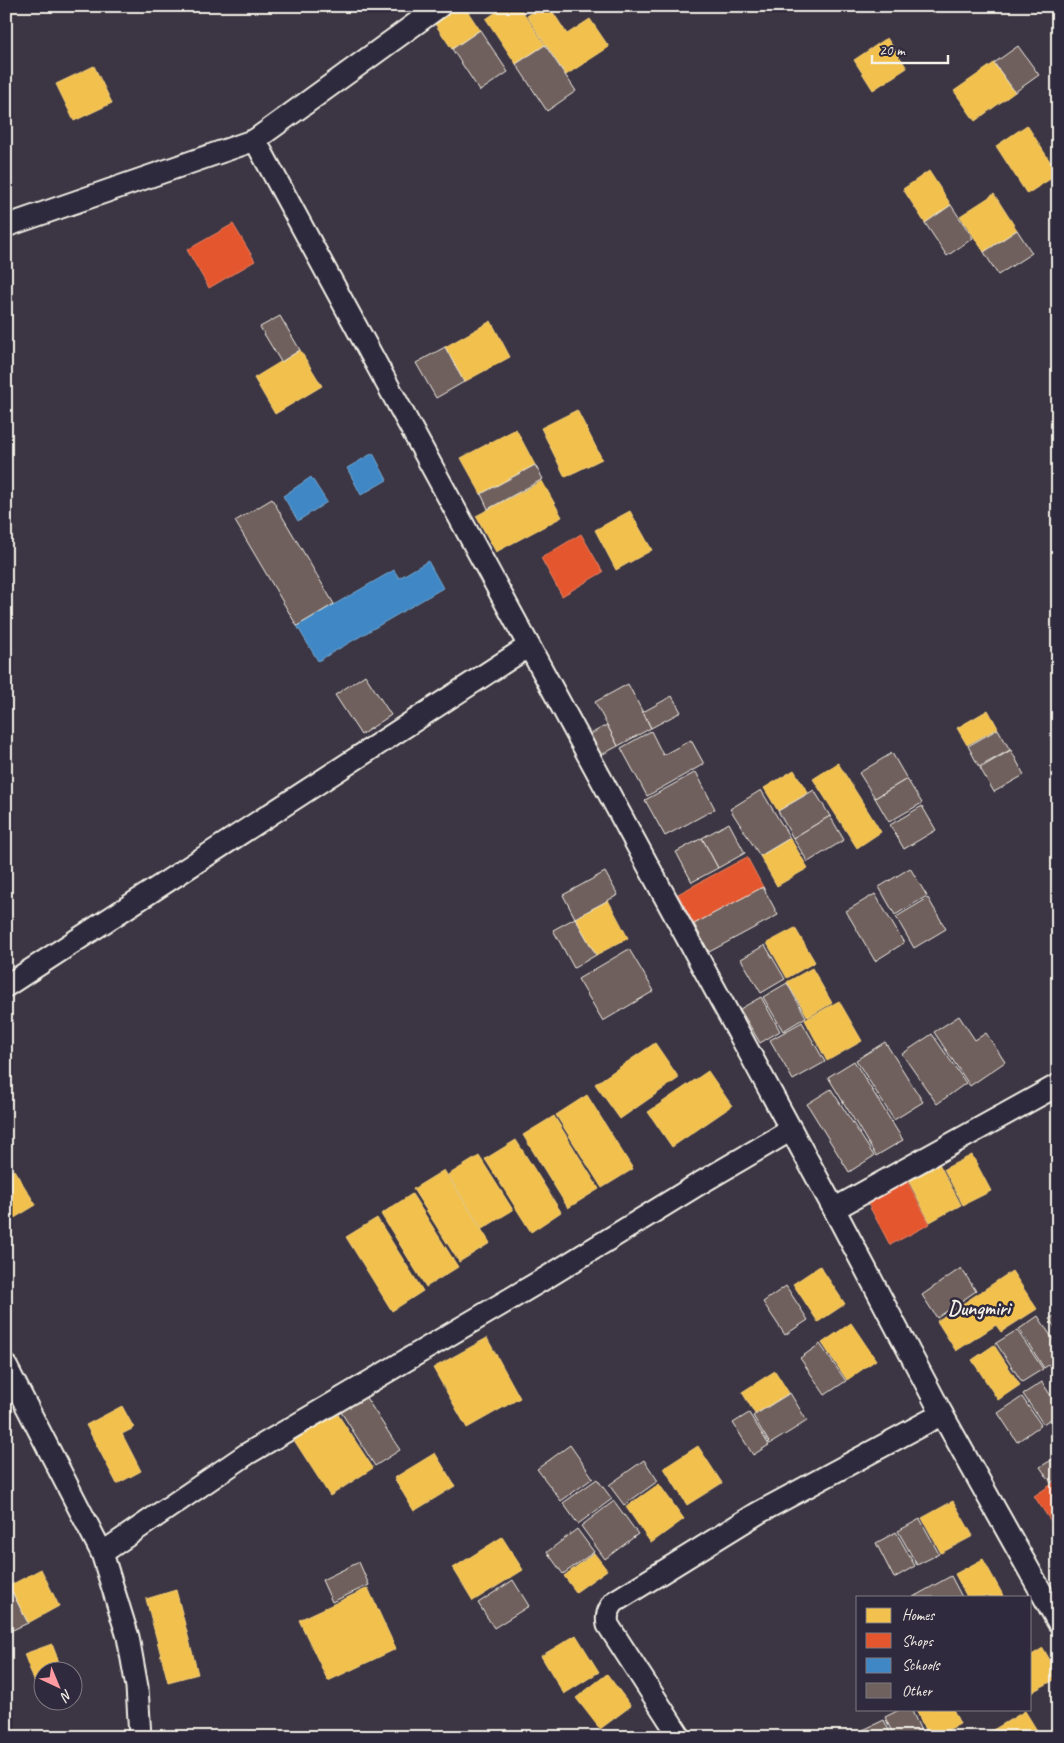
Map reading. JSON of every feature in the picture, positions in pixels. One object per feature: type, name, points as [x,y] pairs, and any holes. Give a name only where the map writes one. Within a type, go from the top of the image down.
[{"type":"street","points":[[6,226],[255,140],[440,6]]},
{"type":"street","points":[[255,140],[834,1209],[942,1414],[1058,1622]]},
{"type":"street","points":[[6,986],[529,646]]},
{"type":"street","points":[[834,1209],[1058,1085]]},
{"type":"street","points":[[102,1553],[247,1454],[541,1281],[791,1130]]},
{"type":"street","points":[[6,1366],[102,1553],[128,1637],[137,1687],[140,1737]]},
{"type":"street","points":[[680,1737],[608,1625],[606,1618],[614,1602],[758,1513],[942,1414]]},
{"type":"building: Homes","points":[[454,6],[464,6],[480,30],[452,49],[433,21]]},
{"type":"building: Homes","points":[[505,6],[519,6],[545,45],[516,64],[486,19]]},
{"type":"building: Homes","points":[[542,6],[549,6],[567,34],[590,19],[609,47],[566,75],[527,16]]},
{"type":"building: Homes","points":[[887,38],[907,68],[873,90],[854,60]]},
{"type":"building: Homes","points":[[994,63],[1015,92],[975,121],[954,91]]},
{"type":"building: Homes","points":[[94,66],[112,103],[74,121],[56,84]]},
{"type":"building: Homes","points":[[1027,125],[1058,174],[1027,194],[996,146]]},
{"type":"building: Homes","points":[[929,171],[951,205],[925,223],[903,189]]},
{"type":"building: Homes","points":[[994,194],[1017,230],[984,252],[960,216]]},
{"type":"building: Homes","points":[[491,321],[510,357],[464,382],[445,347]]},
{"type":"building: Homes","points":[[300,350],[322,386],[275,414],[254,378]]},
{"type":"building: Homes","points":[[577,410],[602,459],[565,477],[541,428]]},
{"type":"building: Homes","points":[[516,429],[535,465],[481,494],[461,458]]},
{"type":"building: Homes","points":[[542,481],[562,517],[496,552],[476,516]]},
{"type":"building: Homes","points":[[630,511],[652,550],[616,570],[595,530]]},
{"type":"building: Homes","points":[[988,710],[998,728],[967,745],[957,728]]},
{"type":"building: Homes","points":[[838,763],[881,832],[857,848],[813,779]]},
{"type":"building: Homes","points":[[794,770],[808,793],[778,811],[764,788]]},
{"type":"building: Homes","points":[[790,838],[808,868],[777,886],[760,856]]},
{"type":"building: Homes","points":[[608,900],[628,938],[596,955],[575,918]]},
{"type":"building: Homes","points":[[795,928],[815,962],[787,978],[767,943]]},
{"type":"building: Homes","points":[[812,968],[832,1003],[808,1017],[787,982]]},
{"type":"building: Homes","points":[[839,1001],[862,1041],[827,1061],[805,1020]]},
{"type":"building: Homes","points":[[655,1043],[679,1078],[620,1119],[595,1084]]},
{"type":"building: Homes","points":[[708,1071],[732,1106],[672,1147],[648,1112]]},
{"type":"building: Homes","points":[[587,1095],[633,1169],[602,1188],[556,1115]]},
{"type":"building: Homes","points":[[554,1116],[599,1189],[568,1208],[523,1135]]},
{"type":"building: Homes","points":[[516,1140],[561,1212],[531,1232],[485,1159]]},
{"type":"building: Homes","points":[[972,1155],[991,1191],[963,1205],[944,1169]]},
{"type":"building: Homes","points":[[479,1156],[513,1210],[482,1229],[448,1175]]},
{"type":"building: Homes","points":[[936,1158],[961,1205],[930,1222],[905,1174]]},
{"type":"building: Homes","points":[[14,1170],[36,1205],[6,1223],[6,1175]]},
{"type":"building: Homes","points":[[444,1170],[490,1243],[459,1262],[413,1189]]},
{"type":"building: Homes","points":[[412,1194],[458,1267],[426,1287],[381,1214]]},
{"type":"building: Homes","points":[[377,1218],[423,1291],[392,1311],[346,1237]]},
{"type":"building: Homes","points":[[820,1266],[845,1304],[818,1322],[793,1284]]},
{"type":"building: Homes","points":[[1012,1271],[1037,1309],[1001,1332],[996,1325],[956,1351],[937,1321]]},
{"type":"building: Homes","points":[[851,1323],[876,1360],[847,1380],[822,1343]]},
{"type":"building: Homes","points":[[487,1338],[520,1398],[467,1428],[433,1368]]},
{"type":"building: Homes","points":[[994,1345],[1020,1385],[998,1400],[972,1360]]},
{"type":"building: Homes","points":[[775,1371],[789,1393],[755,1414],[742,1392]]},
{"type":"building: Homes","points":[[122,1406],[134,1428],[122,1434],[141,1471],[117,1484],[86,1425]]},
{"type":"building: Homes","points":[[335,1410],[373,1468],[330,1496],[292,1437]]},
{"type":"building: Homes","points":[[698,1446],[722,1483],[687,1505],[664,1468]]},
{"type":"building: Homes","points":[[435,1453],[455,1486],[414,1511],[394,1478]]},
{"type":"building: Homes","points":[[659,1484],[684,1519],[651,1543],[626,1507]]},
{"type":"building: Homes","points":[[953,1501],[973,1536],[941,1553],[922,1518]]},
{"type":"building: Homes","points":[[502,1537],[523,1570],[473,1601],[453,1568]]},
{"type":"building: Homes","points":[[594,1553],[607,1570],[576,1592],[564,1576]]},
{"type":"building: Homes","points":[[983,1559],[1003,1596],[966,1596],[955,1574]]},
{"type":"building: Homes","points":[[41,1569],[59,1606],[28,1623],[9,1586]]},
{"type":"building: Homes","points":[[368,1588],[396,1649],[328,1681],[299,1620]]},
{"type":"building: Homes","points":[[176,1590],[198,1674],[168,1682],[146,1599]]},
{"type":"building: Homes","points":[[576,1635],[599,1672],[564,1694],[541,1656]]},
{"type":"building: Homes","points":[[52,1644],[58,1660],[32,1660],[32,1675],[24,1654]]},
{"type":"building: Homes","points":[[1043,1648],[1058,1674],[1058,1678],[1032,1692],[1032,1655]]},
{"type":"building: Homes","points":[[607,1674],[631,1706],[600,1729],[576,1698]]},
{"type":"building: Homes","points":[[916,1710],[953,1710],[960,1724],[934,1737],[928,1737]]},
{"type":"building: Homes","points":[[1025,1711],[1041,1737],[990,1737],[988,1733]]},
{"type":"building: Shops","points":[[233,224],[255,261],[209,288],[187,250]]},
{"type":"building: Shops","points":[[581,534],[603,572],[562,596],[541,558]]},
{"type":"building: Shops","points":[[747,857],[763,887],[694,924],[678,894]]},
{"type":"building: Shops","points":[[906,1179],[930,1224],[890,1245],[866,1200]]},
{"type":"building: Shops","points":[[1058,1480],[1058,1532],[1034,1496]]},
{"type":"building: Schools","points":[[373,453],[387,480],[361,495],[347,468]]},
{"type":"building: Schools","points":[[311,477],[327,502],[298,521],[283,496]]},
{"type":"building: Schools","points":[[428,561],[443,588],[318,661],[297,626],[394,570],[399,578]]},
{"type":"building: Other","points":[[480,30],[508,72],[480,91],[452,49]]},
{"type":"building: Other","points":[[545,45],[576,91],[547,111],[516,64]]},
{"type":"building: Other","points":[[1018,46],[1039,75],[1015,92],[994,63]]},
{"type":"building: Other","points":[[951,205],[973,238],[947,256],[925,223]]},
{"type":"building: Other","points":[[1017,230],[1032,253],[998,275],[984,252]]},
{"type":"building: Other","points":[[280,316],[300,350],[281,362],[260,327]]},
{"type":"building: Other","points":[[445,347],[464,382],[436,398],[416,363]]},
{"type":"building: Other","points":[[535,465],[543,479],[488,509],[481,494]]},
{"type":"building: Other","points":[[272,499],[334,604],[297,626],[235,521]]},
{"type":"building: Other","points":[[365,675],[391,715],[361,735],[335,695]]},
{"type":"building: Other","points":[[628,684],[651,728],[618,746],[595,702]]},
{"type":"building: Other","points":[[672,696],[681,712],[651,728],[643,712]]},
{"type":"building: Other","points":[[607,725],[618,746],[594,759],[583,738]]},
{"type":"building: Other","points":[[998,729],[1010,750],[979,767],[968,746]]},
{"type":"building: Other","points":[[651,731],[663,755],[691,740],[704,764],[647,796],[621,748]]},
{"type":"building: Other","points":[[1011,750],[1024,775],[994,792],[980,768]]},
{"type":"building: Other","points":[[892,753],[907,779],[875,798],[859,773]]},
{"type":"building: Other","points":[[696,772],[715,809],[665,836],[645,800]]},
{"type":"building: Other","points":[[907,779],[922,803],[889,822],[875,798]]},
{"type":"building: Other","points":[[761,790],[790,838],[760,856],[730,809]]},
{"type":"building: Other","points":[[814,790],[830,816],[793,838],[778,811]]},
{"type":"building: Other","points":[[922,806],[936,830],[904,849],[890,825]]},
{"type":"building: Other","points":[[830,816],[844,840],[808,862],[793,838]]},
{"type":"building: Other","points":[[729,823],[745,853],[718,868],[702,838]]},
{"type":"building: Other","points":[[702,838],[718,868],[692,882],[676,852]]},
{"type":"building: Other","points":[[910,868],[927,896],[895,915],[879,887]]},
{"type":"building: Other","points":[[605,872],[618,895],[575,918],[563,895]]},
{"type":"building: Other","points":[[763,887],[778,915],[709,952],[694,924]]},
{"type":"building: Other","points":[[875,894],[904,943],[875,961],[846,911]]},
{"type":"building: Other","points":[[928,898],[946,929],[914,948],[896,917]]},
{"type":"building: Other","points":[[575,918],[596,955],[574,968],[553,930]]},
{"type":"building: Other","points":[[765,945],[785,979],[761,993],[741,959]]},
{"type":"building: Other","points":[[629,949],[654,991],[603,1021],[578,979]]},
{"type":"building: Other","points":[[787,983],[806,1017],[783,1031],[763,997]]},
{"type":"building: Other","points":[[761,997],[780,1031],[760,1043],[740,1009]]},
{"type":"building: Other","points":[[959,1016],[975,1040],[986,1033],[1005,1062],[970,1086],[934,1032]]},
{"type":"building: Other","points":[[802,1022],[825,1062],[793,1080],[770,1040]]},
{"type":"building: Other","points":[[932,1034],[966,1083],[937,1104],[902,1054]]},
{"type":"building: Other","points":[[885,1042],[923,1102],[894,1120],[856,1060]]},
{"type":"building: Other","points":[[854,1061],[903,1140],[876,1156],[828,1077]]},
{"type":"building: Other","points":[[831,1089],[874,1156],[849,1172],[807,1104]]},
{"type":"building: Other","points":[[961,1268],[976,1291],[937,1318],[922,1295]]},
{"type":"building: Other","points":[[786,1286],[808,1320],[785,1335],[763,1302]]},
{"type":"building: Other","points":[[1058,1314],[1058,1332],[1049,1319]]},
{"type":"building: Other","points":[[1038,1316],[1058,1347],[1058,1359],[1044,1368],[1019,1329]]},
{"type":"building: Other","points":[[1017,1330],[1043,1369],[1022,1382],[996,1343]]},
{"type":"building: Other","points":[[820,1344],[846,1381],[825,1395],[800,1358]]},
{"type":"building: Other","points":[[1042,1382],[1058,1407],[1058,1414],[1043,1424],[1023,1394]]},
{"type":"building: Other","points":[[790,1393],[807,1421],[770,1444],[753,1416]]},
{"type":"building: Other","points":[[365,1396],[400,1450],[375,1466],[341,1412]]},
{"type":"building: Other","points":[[1022,1397],[1041,1425],[1017,1442],[998,1413]]},
{"type":"building: Other","points":[[749,1413],[769,1445],[753,1455],[733,1423]]},
{"type":"building: Other","points":[[570,1445],[593,1478],[561,1501],[537,1469]]},
{"type":"building: Other","points":[[1058,1456],[1058,1478],[1051,1483],[1040,1467]]},
{"type":"building: Other","points":[[644,1460],[658,1481],[624,1505],[609,1485]]},
{"type":"building: Other","points":[[597,1479],[612,1499],[578,1524],[563,1503]]},
{"type":"building: Other","points":[[614,1501],[638,1534],[605,1559],[581,1526]]},
{"type":"building: Other","points":[[920,1519],[939,1554],[917,1565],[898,1531]]},
{"type":"building: Other","points":[[577,1529],[594,1552],[563,1574],[547,1552]]},
{"type":"building: Other","points":[[896,1532],[915,1566],[894,1578],[876,1543]]},
{"type":"building: Other","points":[[359,1562],[369,1585],[332,1602],[322,1580]]},
{"type":"building: Other","points":[[951,1576],[961,1596],[915,1596]]},
{"type":"building: Other","points":[[513,1580],[529,1606],[494,1628],[478,1603]]},
{"type":"building: Other","points":[[9,1586],[28,1623],[6,1633],[6,1587]]},
{"type":"building: Other","points":[[899,1710],[911,1710],[924,1737],[894,1737],[885,1717]]},
{"type":"building: Other","points":[[884,1720],[892,1737],[867,1737],[863,1730]]},
{"type":"district","name":"Dungmiri","points":[[979,1308]]}]
